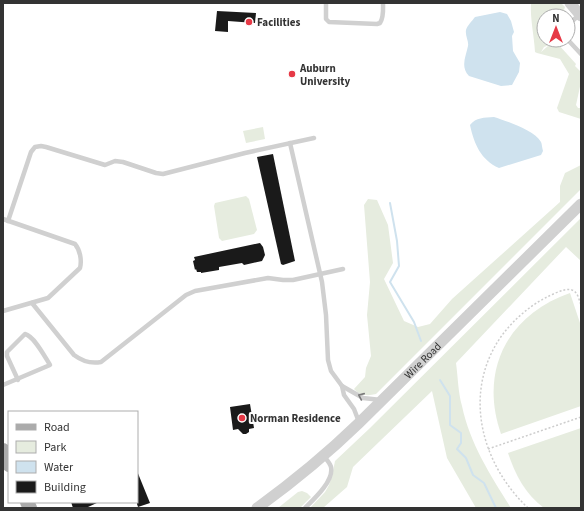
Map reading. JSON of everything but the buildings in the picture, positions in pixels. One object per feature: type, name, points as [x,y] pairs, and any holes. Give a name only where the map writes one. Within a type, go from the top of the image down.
[{"type":"main road","points":[[3,450],[8,462]]},
{"type":"street","points":[[570,3],[580,14]]},
{"type":"street","name":"Wire Road","points":[[257,508],[324,456],[581,204]]},
{"type":"lane","points":[[326,3],[326,19],[329,22],[377,24],[382,20],[384,13],[383,3]]},
{"type":"lane","points":[[8,221],[31,152],[35,147],[46,147],[105,165],[115,161],[122,162],[163,174],[314,138]]},
{"type":"lane","points":[[290,143],[324,298],[328,360],[331,372],[342,386],[363,398],[382,400]]},
{"type":"lane","points":[[3,219],[75,244],[78,248],[81,263],[80,268],[48,298],[3,311]]},
{"type":"lane","points":[[32,303],[74,354],[81,360],[94,364],[101,362],[186,295],[195,291],[268,278],[293,280],[343,269]]},
{"type":"lane","points":[[3,384],[18,380],[50,365],[33,339],[25,334],[7,352],[7,356],[18,380]]},
{"type":"lane","points":[[342,386],[344,395],[354,409],[359,423]]},
{"type":"lane","points":[[305,508],[323,490],[329,476],[331,467],[324,456]]},
{"type":"path","points":[[528,508],[506,482],[498,470],[488,449],[481,421],[481,391],[483,377],[489,359],[499,340],[508,328],[529,308],[550,296],[569,290],[572,290],[578,295],[581,305]]},
{"type":"path","points":[[488,449],[581,417]]},
{"type":"green space","points":[[531,3],[561,3],[565,7],[536,8],[536,48],[543,48],[541,52],[546,48],[562,48],[576,64],[575,66],[581,72],[581,82],[576,105],[578,108],[581,108],[581,119],[559,112],[557,108],[569,74],[560,59],[535,52]]},
{"type":"green space","points":[[263,127],[265,139],[246,143],[243,131]]},
{"type":"green space","points":[[581,165],[581,189],[376,394],[364,395],[354,389],[365,377],[366,368],[371,356],[367,315],[370,282],[364,205],[368,199],[377,200],[388,225],[393,263],[384,279],[404,321],[418,327],[430,324],[452,299],[560,202],[560,186],[565,173]]},
{"type":"green space","points":[[246,196],[249,199],[257,230],[254,234],[222,241],[219,238],[214,206],[215,203]]},
{"type":"green space","points":[[581,218],[581,261],[566,247],[456,363],[461,401],[470,433],[482,459],[511,508],[476,508],[447,458],[432,391],[353,467],[347,487],[323,508],[310,508],[325,492],[329,485],[335,461]]},
{"type":"green space","points":[[570,293],[581,326],[581,406],[501,434],[495,411],[494,388],[497,368],[504,348],[515,331],[530,315],[548,303]]},
{"type":"green space","points":[[581,428],[581,508],[544,508],[526,490],[508,453]]},
{"type":"green space","points":[[302,491],[311,497],[300,508],[278,508],[298,492]]},
{"type":"water","points":[[500,12],[507,14],[511,21],[514,32],[512,36],[513,51],[520,63],[519,72],[512,85],[501,86],[469,76],[466,73],[464,65],[468,44],[466,30],[468,25],[475,17]]},
{"type":"water","points":[[494,117],[519,126],[537,138],[542,144],[543,151],[541,155],[499,168],[487,161],[476,145],[470,125],[478,119]]},
{"type":"waterway","points":[[390,203],[397,241],[399,266],[390,282],[414,322],[421,341]]},
{"type":"waterway","points":[[440,380],[450,396],[450,425],[461,433],[461,443],[457,449],[466,458],[473,475],[484,483],[496,508]]},
{"type":"place","name":"Facilities","points":[[249,22]]},
{"type":"place","name":"Auburn University","points":[[292,74]]},
{"type":"place","name":"Norman Residence","points":[[242,418]]}]
